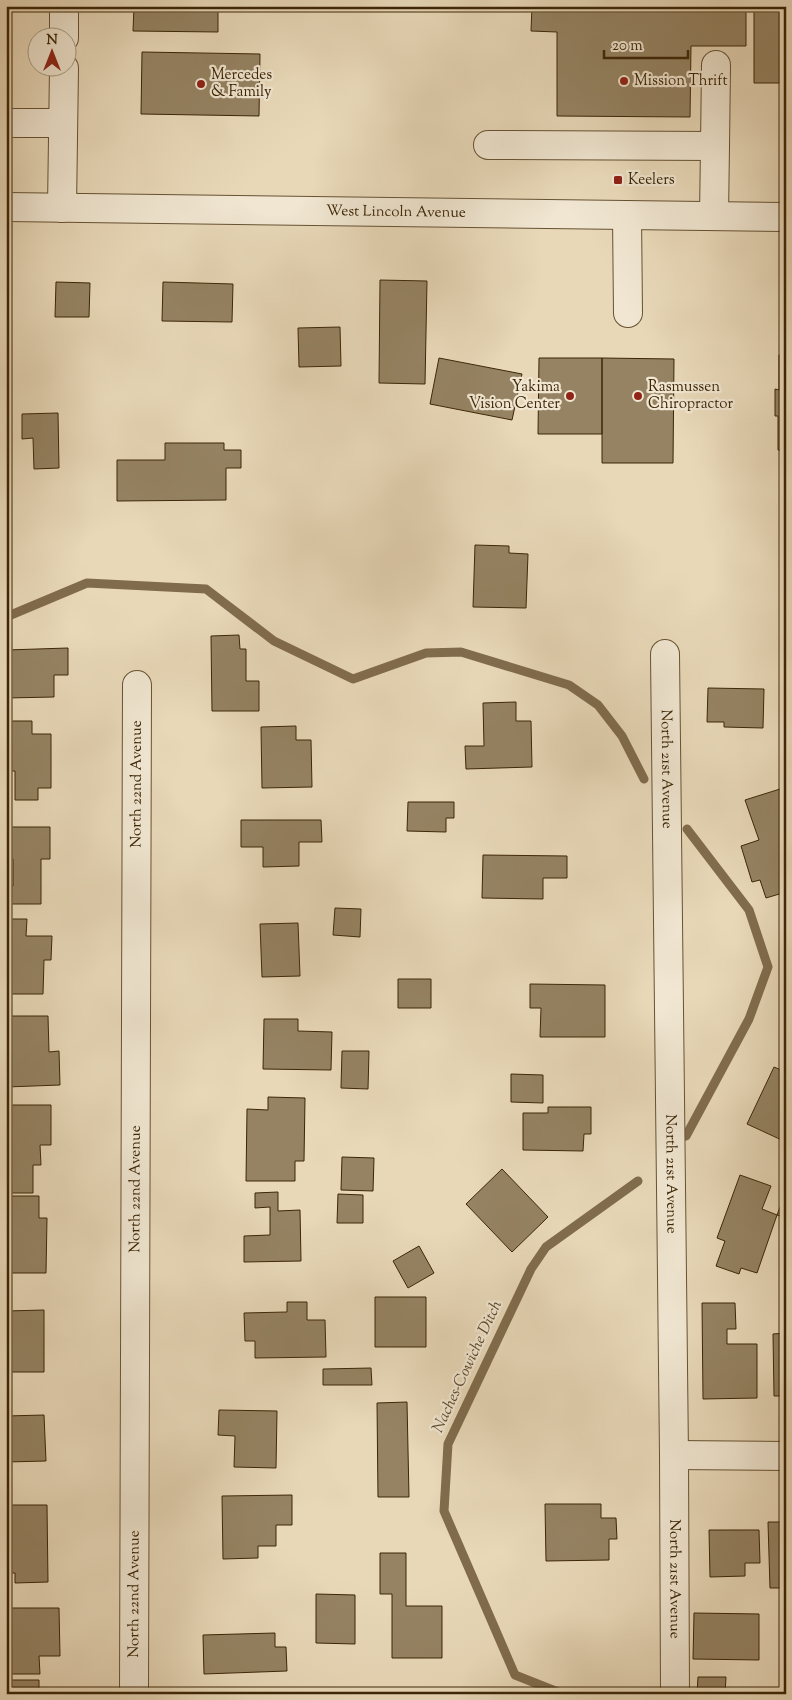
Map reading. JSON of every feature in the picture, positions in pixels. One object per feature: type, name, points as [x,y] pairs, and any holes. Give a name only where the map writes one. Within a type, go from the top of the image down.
[{"type":"street","points":[[64,6],[64,28]]},
{"type":"street","points":[[714,216],[716,65]]},
{"type":"street","points":[[62,208],[64,78]]},
{"type":"street","points":[[6,123],[63,123]]},
{"type":"street","points":[[488,145],[715,146]]},
{"type":"street","name":"West Lincoln Avenue","points":[[6,207],[786,217]]},
{"type":"street","points":[[627,215],[628,313]]},
{"type":"street","name":"North 21st Avenue","points":[[665,654],[675,1694]]},
{"type":"street","name":"North 22nd Avenue","points":[[134,1694],[137,685]]},
{"type":"street","points":[[674,1455],[786,1456]]},
{"type":"building","points":[[134,6],[218,6],[218,32],[133,31]]},
{"type":"building","name":"Mission Thrift","points":[[532,6],[746,6],[746,46],[691,46],[690,117],[557,116],[557,32],[531,31]]},
{"type":"building","points":[[754,6],[786,6],[786,83],[754,83]]},
{"type":"building","name":"Mercedes & Family","points":[[142,52],[260,54],[259,116],[141,114]]},
{"type":"building","points":[[380,280],[427,281],[425,384],[379,383]]},
{"type":"building","points":[[56,282],[90,283],[89,317],[55,317]]},
{"type":"building","points":[[163,282],[233,284],[232,322],[162,321]]},
{"type":"building","points":[[340,327],[341,366],[299,367],[298,328]]},
{"type":"building","points":[[779,355],[786,355],[786,451],[778,450],[778,416],[775,416],[775,389],[779,390]]},
{"type":"building","points":[[439,358],[522,374],[512,420],[430,404]]},
{"type":"building","name":"Yakima Vision Center","points":[[539,358],[602,358],[602,434],[538,434]]},
{"type":"building","name":"Rasmussen Chiropractor","points":[[602,358],[674,359],[673,463],[602,463]]},
{"type":"building","points":[[58,413],[59,468],[34,469],[33,438],[22,439],[22,414]]},
{"type":"building","points":[[165,443],[224,443],[224,450],[241,450],[241,468],[226,468],[226,500],[117,501],[117,460],[165,460]]},
{"type":"building","points":[[475,545],[509,546],[509,553],[528,554],[526,608],[473,607]]},
{"type":"building","points":[[239,635],[240,649],[246,649],[246,681],[259,681],[259,711],[212,711],[211,636]]},
{"type":"building","points":[[68,648],[68,675],[54,675],[54,697],[6,698],[6,650]]},
{"type":"building","points":[[708,688],[764,689],[763,728],[724,727],[724,722],[707,722]]},
{"type":"building","points":[[516,702],[516,721],[531,721],[532,767],[466,769],[465,746],[484,746],[483,703]]},
{"type":"building","points":[[10,721],[32,721],[32,734],[51,734],[51,788],[38,788],[38,800],[15,800],[15,771],[6,771],[6,734],[10,734]]},
{"type":"building","points":[[296,726],[296,740],[311,740],[312,787],[262,788],[261,727]]},
{"type":"building","points":[[780,789],[786,804],[786,892],[766,898],[760,880],[752,882],[741,846],[759,840],[745,800]]},
{"type":"building","points":[[408,802],[454,802],[454,818],[446,818],[446,832],[407,831]]},
{"type":"building","points":[[241,820],[321,820],[322,842],[299,842],[299,866],[263,867],[263,847],[241,847]]},
{"type":"building","points":[[6,821],[9,821],[9,827],[50,827],[50,859],[41,859],[41,904],[6,904],[6,886],[13,886],[13,859],[6,859]]},
{"type":"building","points":[[483,855],[567,856],[567,878],[543,878],[543,899],[482,898]]},
{"type":"building","points":[[335,908],[361,909],[360,937],[333,935]]},
{"type":"building","points":[[6,919],[27,919],[26,936],[52,936],[51,960],[44,960],[43,994],[6,994]]},
{"type":"building","points":[[298,923],[300,976],[262,977],[260,924]]},
{"type":"building","points":[[398,979],[431,979],[431,1008],[398,1008]]},
{"type":"building","points":[[530,984],[605,985],[605,1037],[540,1037],[541,1008],[530,1008]]},
{"type":"building","points":[[6,1016],[48,1016],[49,1052],[59,1051],[60,1085],[6,1087]]},
{"type":"building","points":[[264,1019],[298,1019],[298,1031],[332,1032],[331,1070],[263,1069]]},
{"type":"building","points":[[342,1051],[369,1051],[368,1089],[341,1088]]},
{"type":"building","points":[[774,1067],[786,1072],[786,1142],[747,1124]]},
{"type":"building","points":[[511,1074],[543,1075],[543,1103],[511,1102]]},
{"type":"building","points":[[268,1097],[305,1098],[304,1161],[295,1161],[295,1181],[246,1181],[247,1109],[268,1110]]},
{"type":"building","points":[[6,1105],[51,1105],[51,1145],[40,1145],[41,1165],[33,1165],[33,1193],[6,1193]]},
{"type":"building","points":[[548,1107],[591,1107],[591,1134],[584,1134],[583,1151],[523,1150],[523,1113],[548,1113]]},
{"type":"building","points":[[342,1157],[374,1158],[373,1191],[341,1190]]},
{"type":"building","points":[[502,1169],[548,1217],[512,1252],[466,1204]]},
{"type":"building","points":[[740,1175],[771,1186],[762,1209],[777,1215],[757,1273],[741,1268],[739,1274],[716,1266],[725,1241],[717,1238]]},
{"type":"building","points":[[278,1192],[278,1211],[300,1210],[301,1261],[244,1262],[244,1236],[270,1235],[270,1207],[255,1208],[255,1193]]},
{"type":"building","points":[[786,1192],[786,1218],[777,1215]]},
{"type":"building","points":[[338,1194],[363,1195],[363,1223],[337,1223]]},
{"type":"building","points":[[10,1196],[39,1196],[39,1218],[47,1218],[46,1273],[6,1273],[6,1209],[10,1209]]},
{"type":"building","points":[[419,1246],[434,1273],[408,1288],[393,1261]]},
{"type":"building","points":[[375,1297],[426,1297],[426,1347],[375,1347]]},
{"type":"building","points":[[287,1302],[307,1302],[307,1320],[325,1320],[326,1357],[255,1358],[255,1341],[245,1341],[244,1313],[287,1312]]},
{"type":"building","points":[[702,1303],[735,1303],[736,1329],[727,1329],[727,1344],[757,1344],[757,1398],[703,1399]]},
{"type":"building","points":[[44,1310],[44,1372],[6,1372],[6,1311]]},
{"type":"building","points":[[786,1333],[786,1396],[774,1396],[773,1334]]},
{"type":"building","points":[[371,1368],[372,1385],[323,1385],[323,1369]]},
{"type":"building","points":[[407,1402],[409,1497],[378,1497],[377,1403]]},
{"type":"building","points":[[219,1410],[277,1411],[276,1468],[234,1467],[235,1436],[218,1435]]},
{"type":"building","points":[[44,1415],[46,1461],[6,1462],[6,1416]]},
{"type":"building","points":[[292,1495],[292,1525],[276,1525],[276,1546],[258,1546],[258,1558],[223,1559],[222,1496]]},
{"type":"building","points":[[545,1504],[601,1504],[601,1518],[616,1518],[617,1539],[609,1539],[609,1560],[546,1561]]},
{"type":"building","points":[[9,1505],[47,1505],[48,1582],[15,1583],[15,1573],[6,1573],[6,1544],[9,1544]]},
{"type":"building","points":[[768,1522],[786,1522],[786,1588],[770,1588]]},
{"type":"building","points":[[709,1530],[759,1530],[760,1563],[745,1563],[745,1576],[710,1577]]},
{"type":"building","points":[[380,1553],[406,1553],[406,1606],[442,1606],[442,1658],[392,1658],[392,1594],[380,1594]]},
{"type":"building","points":[[316,1594],[355,1595],[355,1644],[316,1643]]},
{"type":"building","points":[[10,1608],[59,1608],[60,1656],[39,1656],[40,1674],[11,1674]]},
{"type":"building","points":[[694,1613],[759,1614],[759,1660],[693,1659]]},
{"type":"building","points":[[275,1633],[275,1647],[286,1647],[287,1671],[204,1674],[203,1635]]},
{"type":"building","points":[[698,1677],[726,1677],[725,1694],[697,1694]]},
{"type":"building","points":[[6,1680],[39,1680],[39,1694],[6,1694]]},
{"type":"waterway","name":"Naches-Cowiche Ditch","points":[[6,617],[87,583],[206,589],[274,641],[353,679],[426,653],[461,652],[569,685],[598,705],[622,736],[644,779]]},
{"type":"waterway","name":"Naches-Cowiche Ditch","points":[[686,1136],[749,1019],[768,967],[749,910],[687,829]]},
{"type":"waterway","name":"Naches-Cowiche Ditch","points":[[563,1694],[515,1675],[444,1511],[448,1444],[531,1269],[546,1247],[638,1181]]},
{"type":"place","name":"Mission Thrift","points":[[624,81]]},
{"type":"place","name":"Mercedes & Family","points":[[201,84]]},
{"type":"place","name":"Keelers","points":[[618,180]]},
{"type":"place","name":"Yakima Vision Center","points":[[570,396]]},
{"type":"place","name":"Rasmussen Chiropractor","points":[[638,396]]}]
